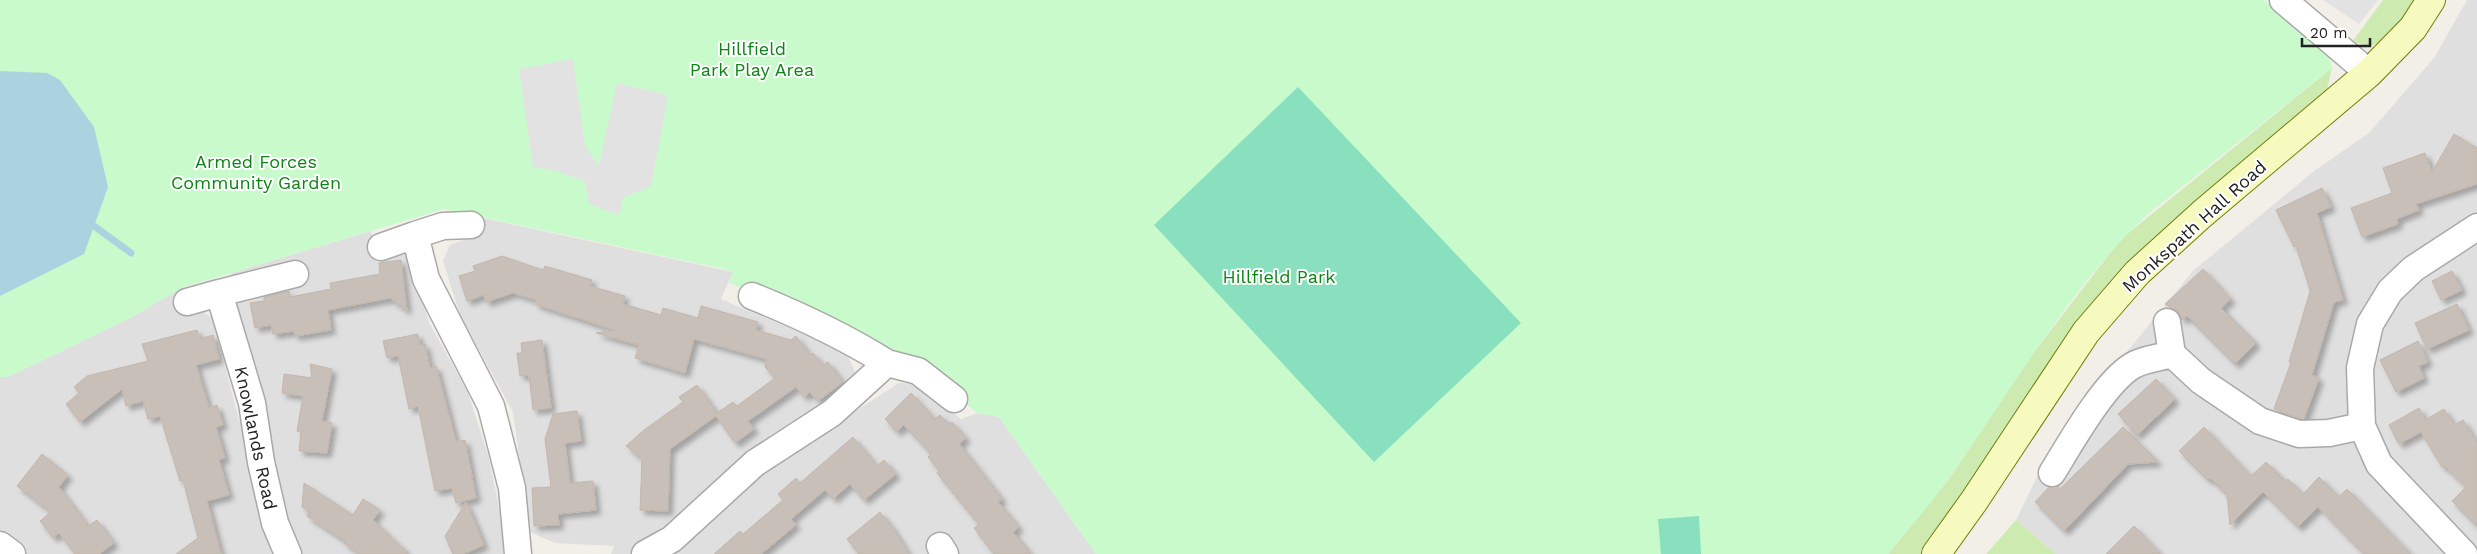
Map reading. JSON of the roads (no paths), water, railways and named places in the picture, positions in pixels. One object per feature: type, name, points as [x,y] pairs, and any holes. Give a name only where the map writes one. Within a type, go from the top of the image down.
[{"type":"street","points":[[2284,0],[2369,73]]},
{"type":"street","name":"Monkspath Hall Road","points":[[1936,554],[1974,501],[2086,332],[2137,273],[2202,214],[2369,73],[2412,28],[2431,0]]},
{"type":"street","points":[[381,247],[442,226],[471,225]]},
{"type":"street","points":[[2450,550],[2379,464],[2362,426],[2360,368],[2370,324],[2390,291],[2413,269],[2477,227]]},
{"type":"street","points":[[415,235],[426,279],[491,406],[512,488],[518,554]]},
{"type":"street","points":[[187,302],[219,292],[295,274]]},
{"type":"street","name":"Knowlands Road","points":[[219,292],[252,403],[260,462],[275,523],[288,554]]},
{"type":"street","points":[[752,296],[854,342],[886,363],[918,371],[954,399]]},
{"type":"street","points":[[2167,322],[2172,354],[2200,381],[2260,421],[2299,434],[2329,433],[2362,426]]},
{"type":"street","points":[[2052,473],[2075,436],[2121,374],[2134,365],[2172,354]]},
{"type":"street","points":[[645,554],[672,539],[755,463],[832,413],[886,363]]},
{"type":"street","points":[[0,545],[12,554]]},
{"type":"water","points":[[0,71],[47,73],[60,80],[94,127],[108,187],[84,254],[0,296]]},
{"type":"waterway","points":[[94,226],[131,253]]},
{"type":"park label","name":"Hillfield Park Play Area","points":[[752,58]]},
{"type":"park label","name":"Armed Forces Community Garden","points":[[256,171]]},
{"type":"park label","name":"Hillfield Park","points":[[1279,276]]}]
